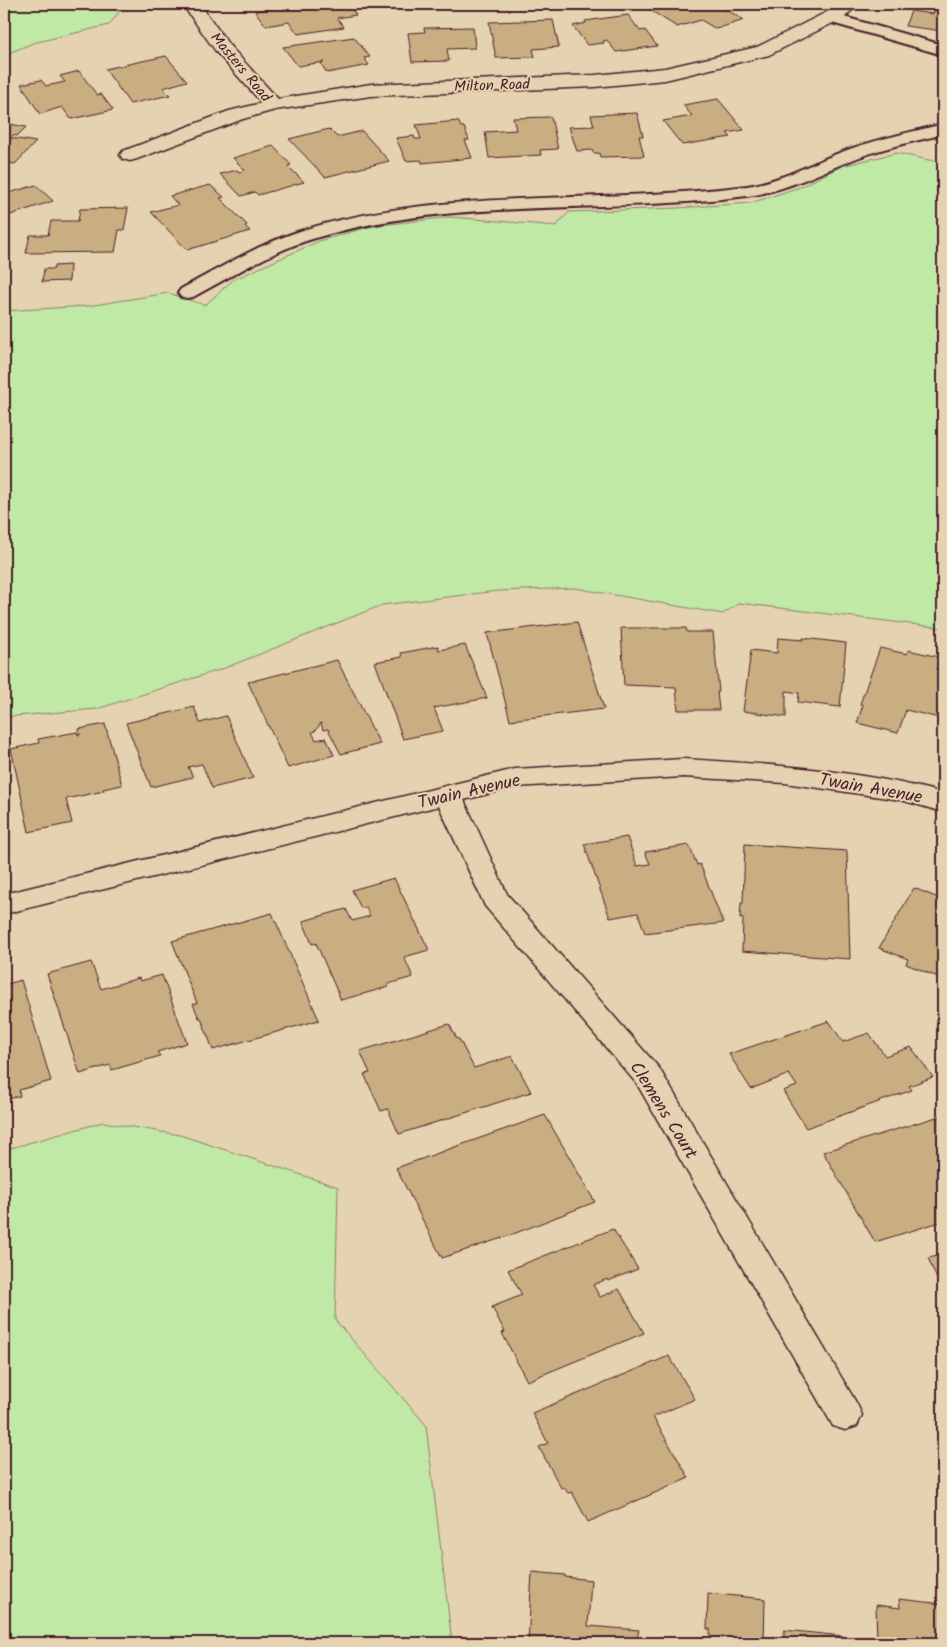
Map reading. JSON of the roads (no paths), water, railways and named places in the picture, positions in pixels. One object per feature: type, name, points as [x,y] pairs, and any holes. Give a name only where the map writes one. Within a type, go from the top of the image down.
[{"type":"street","name":"Masters Road","points":[[191,4],[223,49],[274,105]]},
{"type":"street","name":"Milton Road","points":[[130,155],[236,115],[274,105],[371,90],[594,81],[665,74],[763,51],[830,18],[849,4]]},
{"type":"street","name":"Twain Avenue","points":[[4,904],[515,778],[683,768],[785,774],[901,791],[943,802]]},
{"type":"street","name":"Clemens Court","points":[[448,795],[495,899],[648,1076],[845,1416]]},
{"type":"lane","points":[[830,18],[943,50]]},
{"type":"lane","points":[[187,293],[271,249],[303,236],[347,225],[436,210],[697,197],[751,190],[788,181],[854,153],[943,129]]}]
